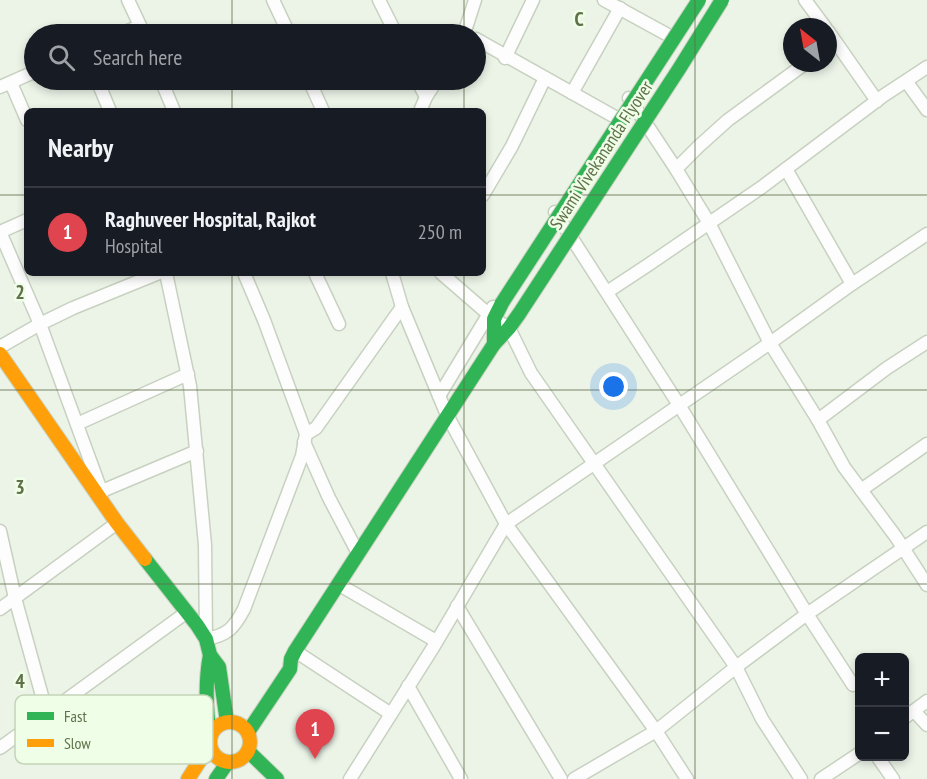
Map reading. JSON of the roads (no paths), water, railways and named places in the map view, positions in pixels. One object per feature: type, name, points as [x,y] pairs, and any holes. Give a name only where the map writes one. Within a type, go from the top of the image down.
[{"type":"main road","name":"Swami Vivekananda Flyover","points":[[491,316],[502,303],[643,89],[699,0]]},
{"type":"main road","name":"Swami Vivekananda Flyover","points":[[245,728],[290,669],[293,655],[447,415],[494,344],[519,314],[680,69],[722,0]]},
{"type":"main road","points":[[491,316],[494,344]]},
{"type":"main road","points":[[0,354],[113,519],[198,625],[206,639],[210,655],[219,667],[227,722]]},
{"type":"main road","points":[[206,695],[210,655]]},
{"type":"main road","points":[[213,733],[215,728],[223,722],[233,721],[245,728],[251,742],[248,751],[241,759],[232,762],[222,761],[213,752]]},
{"type":"main road","points":[[248,751],[277,779]]},
{"type":"main road","points":[[216,779],[228,762]]},
{"type":"main road","points":[[188,779],[197,764]]},
{"type":"street","points":[[128,0],[139,24]]},
{"type":"street","points":[[273,0],[284,24]]},
{"type":"street","points":[[380,0],[391,24]]},
{"type":"street","points":[[470,24],[475,0]]},
{"type":"street","points":[[505,57],[533,0]]},
{"type":"street","points":[[604,0],[668,35]]},
{"type":"street","points":[[439,396],[689,0]]},
{"type":"street","points":[[805,0],[818,18]]},
{"type":"street","points":[[572,93],[620,8]]},
{"type":"street","points":[[486,46],[615,117]]},
{"type":"street","points":[[837,51],[877,101]]},
{"type":"street","points":[[607,292],[709,224],[927,67]]},
{"type":"street","points":[[676,169],[728,120],[794,72]]},
{"type":"street","points":[[24,77],[6,85],[24,115]]},
{"type":"street","points":[[486,190],[512,146],[545,78]]},
{"type":"street","points":[[906,81],[927,110]]},
{"type":"street","points":[[101,90],[109,108]]},
{"type":"street","points":[[165,90],[173,108]]},
{"type":"street","points":[[314,90],[322,108]]},
{"type":"street","points":[[422,90],[426,98]]},
{"type":"street","points":[[421,108],[430,90]]},
{"type":"street","points":[[628,97],[709,224],[770,343],[844,467],[927,585]]},
{"type":"street","points":[[786,169],[852,284]]},
{"type":"street","points":[[555,211],[853,685]]},
{"type":"street","points":[[0,609],[113,519],[40,324],[0,232],[24,221]]},
{"type":"street","points":[[350,779],[506,524],[927,234]]},
{"type":"street","points":[[0,347],[73,308],[152,276]]},
{"type":"street","points":[[167,276],[190,386],[206,545],[206,639],[229,632],[237,622],[302,456],[305,438],[316,428],[402,307]]},
{"type":"street","points":[[245,276],[264,320],[305,438],[334,506],[358,554]]},
{"type":"street","points":[[316,276],[339,324]]},
{"type":"street","points":[[393,276],[402,307],[447,415],[506,524],[656,731],[687,779]]},
{"type":"street","points":[[444,276],[491,316],[509,328],[531,373],[736,668],[762,719],[801,779]]},
{"type":"street","points":[[818,420],[887,368],[927,342]]},
{"type":"street","points":[[77,424],[188,374]]},
{"type":"street","points":[[861,490],[927,444]]},
{"type":"street","points":[[102,492],[197,451]]},
{"type":"street","points":[[0,531],[15,598],[42,695]]},
{"type":"street","points":[[574,779],[656,731],[807,614],[927,532]]},
{"type":"street","points":[[338,584],[436,641]]},
{"type":"street","points":[[457,606],[561,779]]},
{"type":"street","points":[[73,695],[187,612]]},
{"type":"street","points":[[293,655],[391,714]]},
{"type":"street","points":[[408,686],[461,779]]},
{"type":"street","points":[[927,701],[909,715],[927,725]]},
{"type":"street","points":[[0,748],[15,737]]},
{"type":"street","points":[[821,779],[855,756]]},
{"type":"street","points":[[881,761],[893,779]]},
{"type":"place","name":"Raghuveer Hospital, Rajkot","points":[[315,759]]}]
